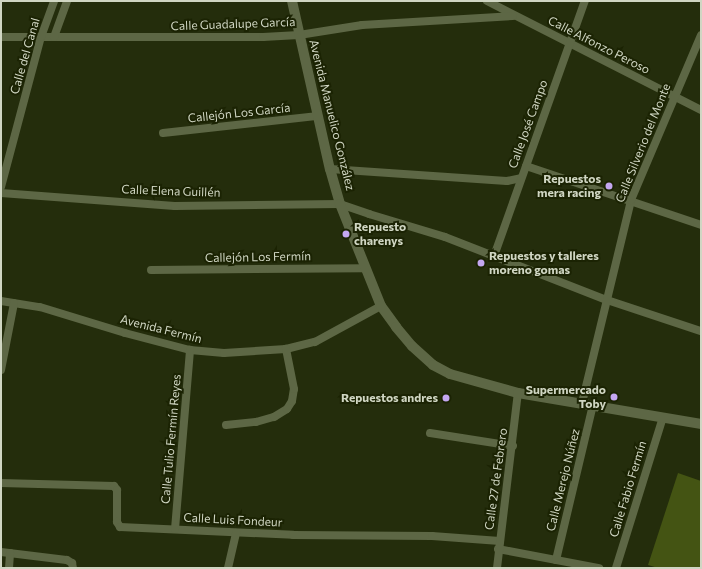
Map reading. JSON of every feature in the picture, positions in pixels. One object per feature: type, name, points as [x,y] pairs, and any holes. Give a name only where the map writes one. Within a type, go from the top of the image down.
[{"type":"street","name":"Calle del Canal","points":[[1,187],[41,37],[54,1]]},
{"type":"street","points":[[54,37],[67,1]]},
{"type":"street","name":"Avenida Manuelico González","points":[[292,1],[330,170],[340,204],[381,306],[412,346],[438,368],[461,377],[518,393],[701,424]]},
{"type":"street","name":"Calle Alfonzo Peroso","points":[[487,1],[513,16],[570,43],[701,110]]},
{"type":"street","name":"Calle José Campo","points":[[494,256],[585,1]]},
{"type":"street","name":"Calle Guadalupe García","points":[[1,37],[256,37],[299,35],[362,25],[513,16]]},
{"type":"street","name":"Calle Silverio del Monte","points":[[582,403],[631,200],[701,36]]},
{"type":"street","name":"Callejón Los García","points":[[163,133],[318,116]]},
{"type":"street","points":[[526,166],[701,224]]},
{"type":"street","points":[[330,170],[507,181],[521,178]]},
{"type":"street","name":"Calle Elena Guillén","points":[[1,193],[175,206],[340,204],[446,237],[607,300],[701,331]]},
{"type":"street","name":"Callejón Los Fermín","points":[[151,270],[365,268]]},
{"type":"street","name":"Avenida Fermín","points":[[1,301],[40,307],[125,333],[190,350],[224,354],[286,349],[315,342],[381,306]]},
{"type":"street","points":[[1,370],[14,303]]},
{"type":"street","points":[[226,425],[256,422],[274,417],[287,409],[292,402],[294,389],[286,349]]},
{"type":"street","name":"Calle Tulio Fermín Reyes","points":[[175,529],[190,350]]},
{"type":"street","name":"Calle 27 de Febrero","points":[[497,568],[513,446],[518,393]]},
{"type":"street","name":"Calle Merejo Núñez","points":[[556,560],[593,405]]},
{"type":"street","name":"Calle Fabio Fermín","points":[[616,568],[663,417]]},
{"type":"street","points":[[430,433],[513,446]]},
{"type":"street","name":"Calle Luis Fondeur","points":[[1,483],[112,486],[117,490],[118,522],[120,527],[293,535],[432,536],[499,545],[556,560],[599,568]]},
{"type":"street","points":[[228,568],[236,533]]},
{"type":"street","points":[[1,552],[67,560],[72,563],[73,568]]},
{"type":"street","points":[[9,568],[10,553]]},
{"type":"green space","points":[[678,473],[701,481],[701,568],[658,568],[648,565]]},
{"type":"place","name":"Repuestos mera racing","points":[[609,186]]},
{"type":"place","name":"Repuesto charenys","points":[[346,234]]},
{"type":"place","name":"Repuestos y talleres moreno gomas","points":[[481,263]]},
{"type":"place","name":"Supermercado Toby","points":[[614,397]]},
{"type":"place","name":"Repuestos andres","points":[[446,398]]}]
